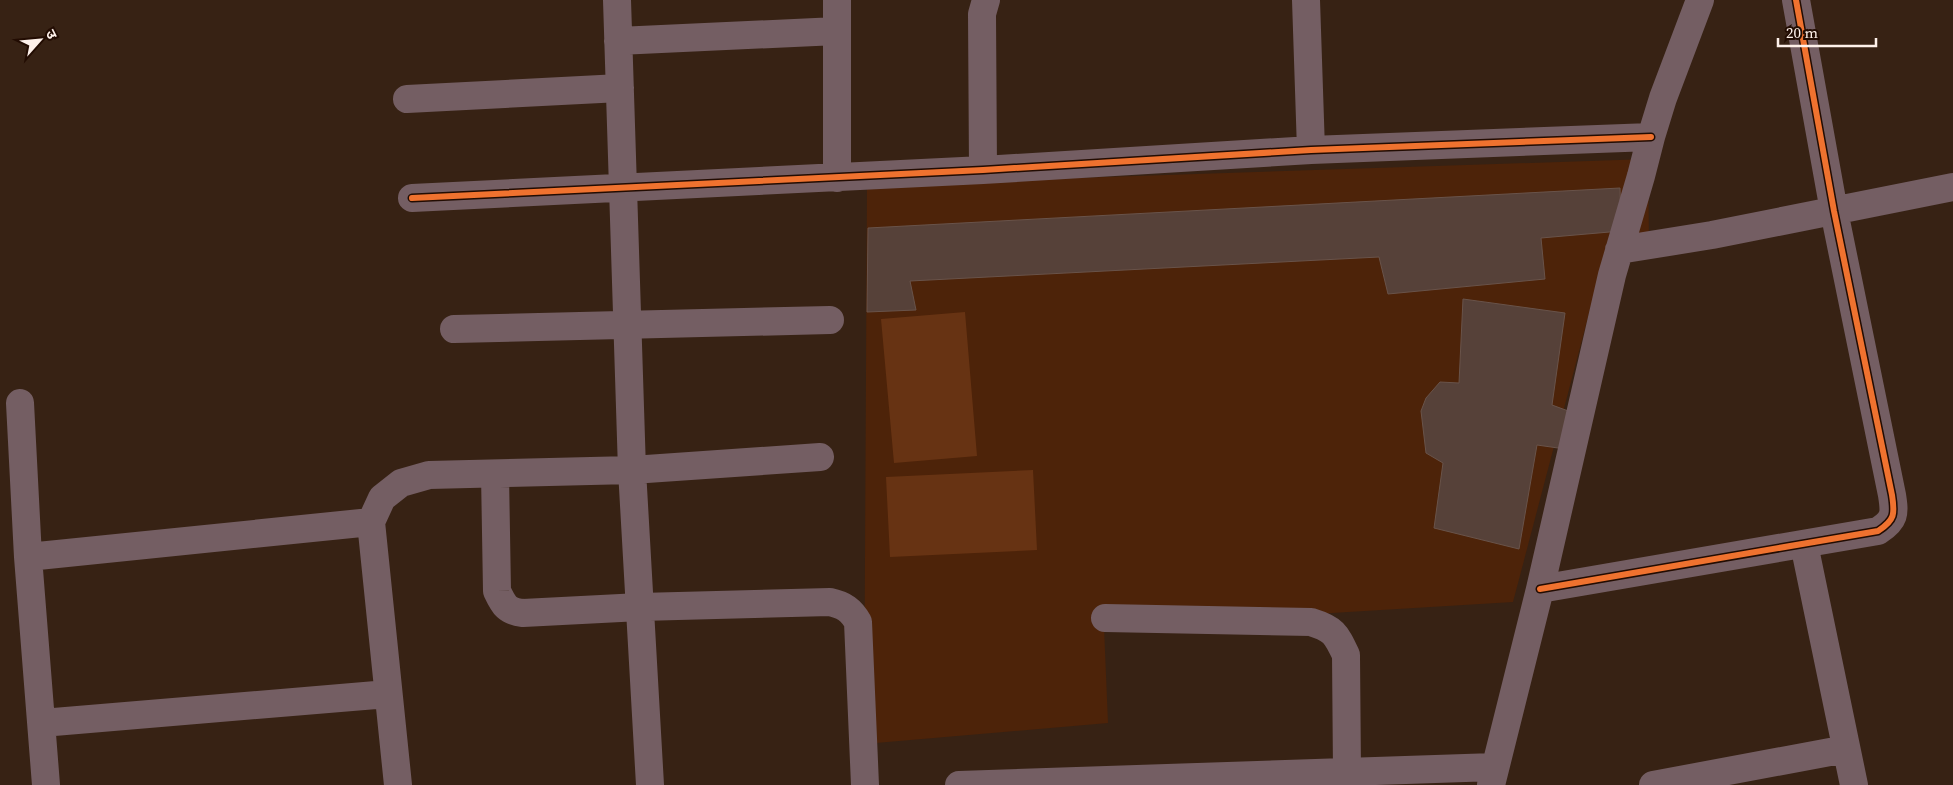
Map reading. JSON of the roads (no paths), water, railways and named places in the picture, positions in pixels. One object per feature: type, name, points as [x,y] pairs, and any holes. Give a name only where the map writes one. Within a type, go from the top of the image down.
[{"type":"street","points":[[617,0],[632,470],[650,785]]},
{"type":"street","points":[[837,0],[837,178]]},
{"type":"street","points":[[983,170],[982,14],[986,0]]},
{"type":"street","points":[[1306,0],[1311,150]]},
{"type":"street","points":[[959,785],[1347,772],[1493,776],[1540,589],[1619,250],[1663,98],[1700,0]]},
{"type":"street","points":[[1540,589],[1878,531],[1890,524],[1894,509],[1834,211],[1796,0]]},
{"type":"street","points":[[618,41],[837,31]]},
{"type":"street","points":[[407,99],[620,88]]},
{"type":"street","points":[[412,198],[837,178],[1311,150],[1651,137]]},
{"type":"street","points":[[1619,250],[1712,235],[1953,187]]},
{"type":"street","points":[[454,329],[830,320]]},
{"type":"street","points":[[20,403],[28,557],[46,785]]},
{"type":"street","points":[[398,785],[371,522],[382,498],[401,484],[429,476],[632,470],[820,457]]},
{"type":"street","points":[[495,474],[497,591],[502,602],[511,612],[523,614],[640,607],[830,602],[842,604],[852,612],[858,622],[865,785]]},
{"type":"street","points":[[28,557],[371,522]]},
{"type":"street","points":[[1804,544],[1854,785]]},
{"type":"street","points":[[1105,618],[1311,622],[1329,627],[1346,655],[1347,772]]},
{"type":"street","points":[[42,723],[388,694]]},
{"type":"street","points":[[1653,785],[1846,749]]}]
